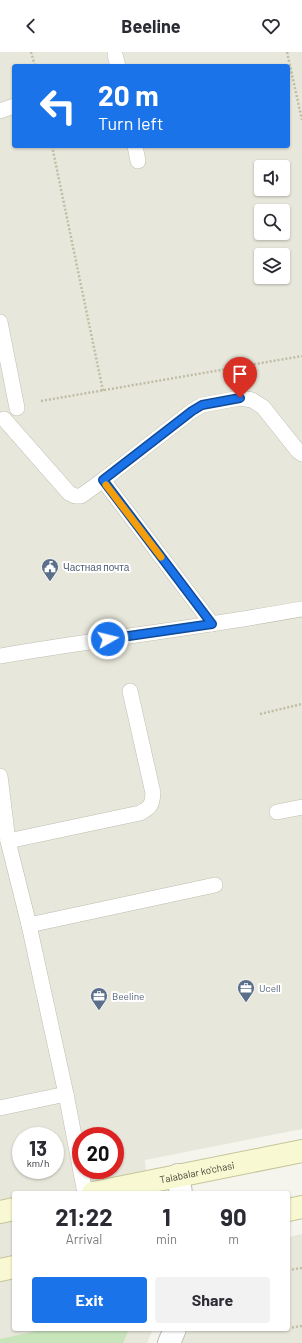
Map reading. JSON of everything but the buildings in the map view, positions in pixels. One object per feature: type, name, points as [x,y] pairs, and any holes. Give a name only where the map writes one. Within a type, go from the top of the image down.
[{"type":"main road","name":"Talabalar ko'chasi","points":[[112,1191],[180,1184],[302,1150]]},
{"type":"main road","points":[[290,1210],[302,1207]]},
{"type":"main road","points":[[0,1212],[12,1209]]},
{"type":"main road","points":[[0,1270],[12,1267]]},
{"type":"street","points":[[169,1343],[175,1331]]},
{"type":"lane","points":[[0,111],[12,107]]},
{"type":"lane","points":[[135,148],[138,161]]},
{"type":"lane","points":[[0,322],[21,406],[2,421],[70,493],[75,496],[81,496],[192,411],[202,405],[240,398],[252,400],[263,408],[302,454]]},
{"type":"lane","points":[[103,480],[212,624]]},
{"type":"lane","points":[[0,656],[302,609]]},
{"type":"lane","points":[[8,841],[140,813],[147,809],[152,803],[153,792],[130,691]]},
{"type":"lane","points":[[0,776],[8,841],[29,925],[66,1094],[85,1191]]},
{"type":"lane","points":[[277,812],[302,807]]},
{"type":"lane","points":[[29,925],[215,886]]},
{"type":"lane","points":[[0,1108],[66,1094]]},
{"type":"path","points":[[32,52],[35,64]]},
{"type":"path","points":[[287,52],[301,106],[302,120]]},
{"type":"path","points":[[52,148],[103,391]]},
{"type":"path","points":[[21,406],[302,356]]},
{"type":"path","points":[[260,714],[302,704]]},
{"type":"path","points":[[290,1270],[302,1268]]},
{"type":"path","points":[[290,1328],[302,1326]]},
{"type":"shaded area","points":[[0,52],[302,52],[302,1129],[145,1160],[148,1191],[12,1191],[12,1331],[152,1331],[147,1343],[0,1343]]},
{"type":"shaded area","points":[[302,1234],[302,1343],[182,1343],[188,1331],[290,1331],[290,1237]]},
{"type":"green space","points":[[36,1331],[128,1331],[123,1343],[0,1343],[0,1339]]},
{"type":"slow traffic","points":[[106,485],[161,557]]},
{"type":"place","name":"Частная почта","points":[[50,582]]},
{"type":"place","name":"Ucell","points":[[246,1003]]},
{"type":"place","name":"Beeline","points":[[99,1011]]},
{"type":"route","points":[[108,639],[212,624],[103,480],[192,411],[202,405],[240,398]]}]
